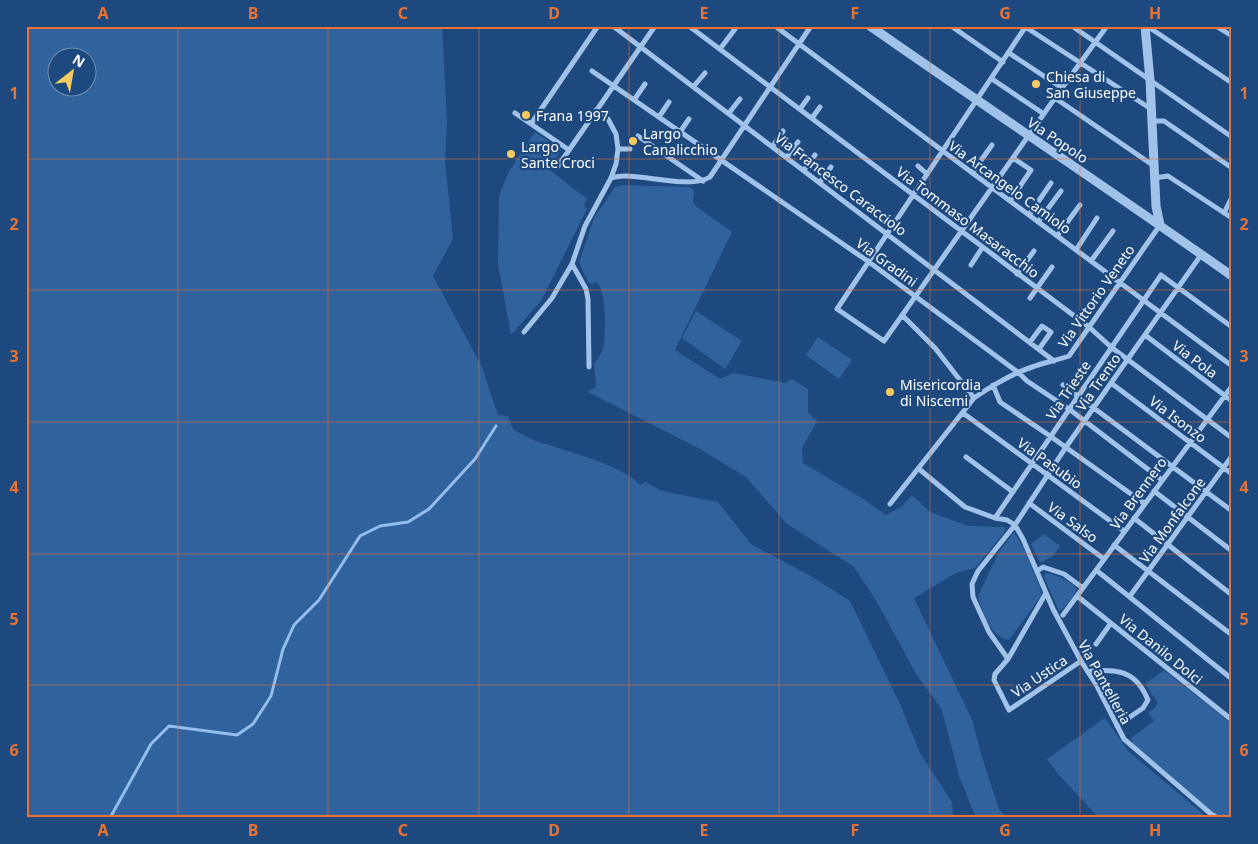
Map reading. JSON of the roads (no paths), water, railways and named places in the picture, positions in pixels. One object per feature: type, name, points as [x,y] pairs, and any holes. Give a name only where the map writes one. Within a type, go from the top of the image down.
[{"type":"street","points":[[533,122],[598,26]]},
{"type":"street","name":"Via Francesco Caracciolo","points":[[613,26],[642,46],[1054,361]]},
{"type":"street","points":[[558,166],[656,26]]},
{"type":"street","name":"Via Tommaso Masaracchio","points":[[689,26],[1037,288],[1111,347],[1232,438]]},
{"type":"street","name":"Via Arcangelo Camiolo","points":[[775,26],[1232,366]]},
{"type":"street","points":[[611,178],[623,176],[692,182],[704,181],[710,177],[811,26]]},
{"type":"street","name":"Via Popolo","points":[[870,26],[1232,276]]},
{"type":"street","points":[[951,26],[1003,62]]},
{"type":"street","points":[[1072,26],[1232,137]]},
{"type":"street","points":[[1107,26],[1095,43],[1081,62],[1062,88],[1054,98],[884,341],[837,309],[1025,27],[1081,62],[1151,110]]},
{"type":"street","points":[[1146,26],[1154,178],[1156,206],[1160,225]]},
{"type":"street","points":[[1146,26],[1232,83]]},
{"type":"street","points":[[1216,26],[1232,36]]},
{"type":"street","points":[[720,49],[735,29]]},
{"type":"street","points":[[1009,53],[1062,88]]},
{"type":"street","name":"Via Gradini","points":[[592,71],[868,262],[1027,381],[1069,409],[1162,480]]},
{"type":"street","points":[[694,86],[705,73]]},
{"type":"street","points":[[992,79],[1044,114]]},
{"type":"street","points":[[634,100],[645,84]]},
{"type":"street","points":[[800,109],[808,98]]},
{"type":"street","points":[[1054,98],[1154,166]]},
{"type":"street","points":[[729,113],[740,99]]},
{"type":"street","points":[[659,117],[669,102]]},
{"type":"street","points":[[812,118],[820,107]]},
{"type":"street","points":[[524,332],[552,298],[572,264],[585,226],[611,178],[616,164],[618,149],[616,134],[608,119],[596,110]]},
{"type":"street","points":[[515,113],[533,122],[538,128],[569,150]]},
{"type":"street","points":[[680,132],[689,119]]},
{"type":"street","points":[[1152,121],[1164,121],[1232,168]]},
{"type":"street","points":[[773,146],[783,131]]},
{"type":"street","points":[[638,136],[704,181]]},
{"type":"street","points":[[787,157],[798,142]]},
{"type":"street","points":[[972,173],[992,145]]},
{"type":"street","points":[[618,149],[630,149]]},
{"type":"street","points":[[804,170],[815,155]]},
{"type":"street","points":[[1010,201],[1031,170],[1013,158]]},
{"type":"street","points":[[918,166],[927,174]]},
{"type":"street","points":[[820,182],[831,167]]},
{"type":"street","points":[[1154,178],[1168,176],[1232,218]]},
{"type":"street","points":[[1029,215],[1051,184]]},
{"type":"street","points":[[1038,222],[1061,191]]},
{"type":"street","points":[[1224,213],[1232,197]]},
{"type":"street","points":[[1057,236],[1080,205]]},
{"type":"street","points":[[1147,216],[1156,206]]},
{"type":"street","points":[[1076,250],[1097,218]]},
{"type":"street","name":"Via Vittorio Veneto","points":[[890,504],[974,398],[993,385],[1018,373],[1069,356],[1160,225]]},
{"type":"street","points":[[1091,261],[1113,231]]},
{"type":"street","points":[[970,265],[982,248]]},
{"type":"street","points":[[1017,274],[1034,252]]},
{"type":"street","name":"Via Trento","points":[[1008,659],[989,632],[973,597],[972,584],[978,571],[1015,525],[1066,447],[1201,254]]},
{"type":"street","points":[[572,264],[586,289],[588,299],[589,368]]},
{"type":"street","points":[[1030,298],[1052,267]]},
{"type":"street","name":"Via Trieste","points":[[995,518],[1161,274],[1178,288]]},
{"type":"street","points":[[1178,288],[1232,327]]},
{"type":"street","points":[[902,315],[935,348],[974,398]]},
{"type":"street","points":[[1030,342],[1042,326],[1051,332],[1039,349]]},
{"type":"street","name":"Via Pola","points":[[1145,335],[1232,401]]},
{"type":"street","name":"Via Isonzo","points":[[1111,383],[1232,474]]},
{"type":"street","points":[[993,385],[1000,402],[1145,504]]},
{"type":"street","points":[[1063,385],[1232,511]]},
{"type":"street","name":"Via Brennero","points":[[1063,615],[1232,386]]},
{"type":"street","name":"Via Pasubio","points":[[963,413],[1124,531]]},
{"type":"street","name":"Via Monfalcone","points":[[1130,596],[1232,456]]},
{"type":"street","points":[[966,457],[1013,492]]},
{"type":"street","points":[[919,469],[966,507],[995,518],[1007,520],[1015,525]]},
{"type":"street","points":[[1154,491],[1232,551]]},
{"type":"street","name":"Via Salso","points":[[1029,503],[1104,559]]},
{"type":"street","points":[[1134,518],[1232,595]]},
{"type":"street","name":"Via Pantelleria","points":[[1015,525],[1023,539],[1053,609],[1097,686],[1124,739],[1218,818]]},
{"type":"street","points":[[1114,545],[1232,635]]},
{"type":"street","points":[[1037,571],[1043,567],[1064,574],[1083,588]]},
{"type":"street","points":[[1096,570],[1232,679]]},
{"type":"street","points":[[1008,659],[1046,593]]},
{"type":"street","name":"Via Danilo Dolci","points":[[1077,596],[1232,720]]},
{"type":"street","points":[[1096,644],[1111,623]]},
{"type":"street","name":"Via Ustica","points":[[1008,659],[995,674],[994,680],[1008,710],[1081,661]]},
{"type":"street","points":[[1087,670],[1119,670],[1127,674],[1144,690],[1148,700],[1143,708],[1117,726]]},
{"type":"waterway","points":[[110,818],[151,744],[169,726],[237,735],[253,724],[271,696],[283,649],[294,625],[319,600],[360,536],[380,526],[408,522],[429,509],[475,459],[496,426]]},
{"type":"place","name":"Chiesa di San Giuseppe","points":[[1036,84]]},
{"type":"place","name":"Frana 1997","points":[[526,115]]},
{"type":"place","name":"Largo Canalicchio","points":[[633,141]]},
{"type":"place","name":"Largo Sante Croci","points":[[511,154]]},
{"type":"place","name":"Misericordia di Niscemi","points":[[890,392]]}]
